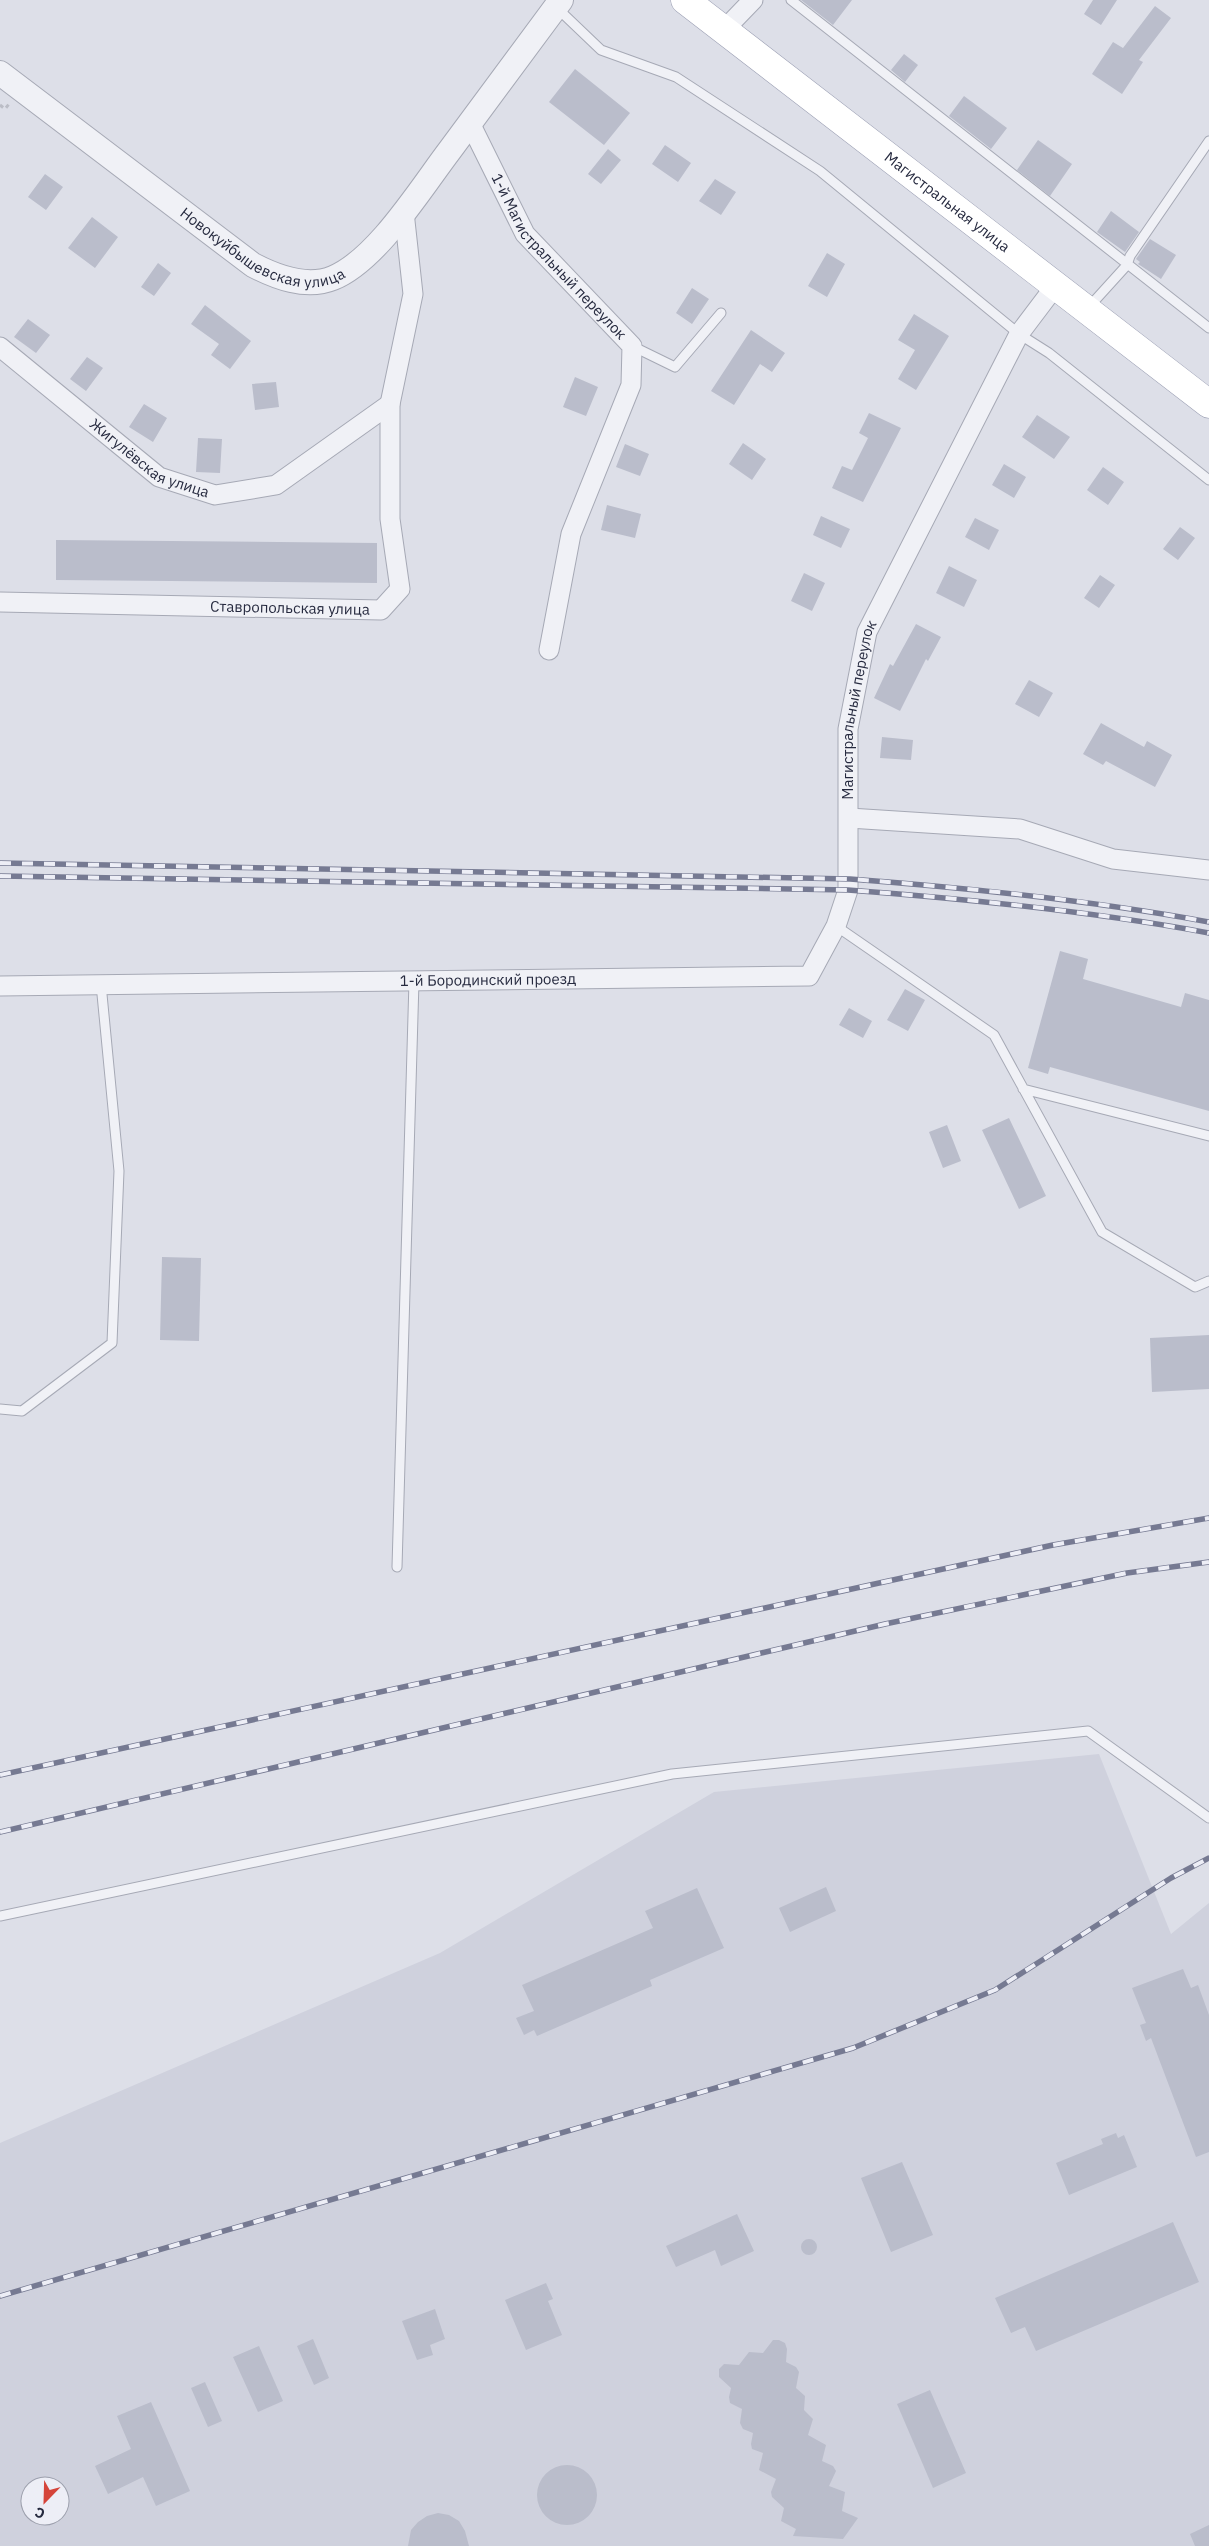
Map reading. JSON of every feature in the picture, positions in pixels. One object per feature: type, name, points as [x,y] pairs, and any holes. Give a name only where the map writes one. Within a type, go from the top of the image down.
[{"type":"main road","name":"Магистральная улица","points":[[685,0],[1209,404]]},
{"type":"street","points":[[724,30],[753,0]]},
{"type":"street","name":"Новокуйбышевская улица","points":[[0,73],[253,264],[278,278],[304,282],[332,279],[362,261],[404,212],[558,3]]},
{"type":"street","name":"1-й Магистральный переулок","points":[[470,123],[525,234],[632,346],[630,385],[571,534],[549,650]]},
{"type":"street","name":"Ставропольская улица","points":[[0,602],[381,610],[400,589],[390,519],[390,404],[413,294],[404,212]]},
{"type":"street","name":"Магистральный переулок","points":[[1056,285],[1019,334],[868,632],[848,728],[849,818],[1020,829],[1113,859],[1209,870]]},
{"type":"street","name":"Жигулёвская улица","points":[[0,348],[160,477],[216,495],[276,485],[390,404]]},
{"type":"street","name":"1-й Бородинский проезд","points":[[0,986],[809,976],[836,926],[850,879],[849,818]]},
{"type":"lane","points":[[791,0],[1209,328]]},
{"type":"lane","points":[[558,3],[601,50],[676,77],[820,171],[1019,334],[1049,353],[1209,480]]},
{"type":"lane","points":[[1087,309],[1127,265],[1130,256],[1209,141]]},
{"type":"lane","points":[[632,346],[675,367],[721,313]]},
{"type":"lane","points":[[836,926],[994,1035],[1102,1232],[1196,1287],[1209,1281]]},
{"type":"lane","points":[[397,1567],[414,981]]},
{"type":"lane","points":[[0,1409],[22,1411],[112,1343],[119,1171],[101,984]]},
{"type":"lane","points":[[1023,1089],[1209,1136]]},
{"type":"lane","points":[[0,1916],[672,1774],[1088,1731],[1209,1818]]},
{"type":"path","points":[[0,105],[5,109],[21,89]]},
{"type":"shaded area","points":[[1099,1754],[1171,1934],[1209,1903],[1209,2546],[0,2546],[0,2143],[440,1953],[714,1792]]},
{"type":"building","points":[[801,0],[852,0],[833,25]]},
{"type":"building","points":[[1093,0],[1117,0],[1101,25],[1084,14]]},
{"type":"building","points":[[1155,6],[1171,18],[1139,60],[1143,62],[1122,94],[1092,74],[1113,42],[1123,48]]},
{"type":"building","points":[[904,54],[918,65],[905,82],[891,70]]},
{"type":"building","points":[[575,69],[630,113],[604,145],[549,102]]},
{"type":"building","points":[[964,96],[1007,128],[991,149],[949,116]]},
{"type":"building","points":[[1038,140],[1072,164],[1050,196],[1017,170]]},
{"type":"building","points":[[665,145],[691,163],[678,182],[652,164]]},
{"type":"building","points":[[608,149],[621,160],[601,184],[588,174]]},
{"type":"building","points":[[45,174],[63,187],[46,210],[28,197]]},
{"type":"building","points":[[715,179],[736,192],[721,215],[699,201]]},
{"type":"building","points":[[1111,211],[1139,232],[1125,252],[1097,232]]},
{"type":"building","points":[[92,217],[118,237],[95,268],[68,248]]},
{"type":"building","points":[[1150,239],[1176,255],[1161,279],[1138,264],[1140,262],[1136,259]]},
{"type":"building","points":[[827,253],[845,264],[827,297],[808,286]]},
{"type":"building","points":[[158,263],[171,273],[154,296],[141,287]]},
{"type":"building","points":[[692,288],[709,299],[692,324],[676,313]]},
{"type":"building","points":[[205,305],[251,341],[230,369],[211,355],[219,344],[191,324]]},
{"type":"building","points":[[914,314],[949,336],[916,390],[898,379],[915,350],[898,340]]},
{"type":"building","points":[[28,319],[50,335],[36,353],[14,337]]},
{"type":"building","points":[[751,330],[785,353],[772,372],[760,364],[734,405],[711,391]]},
{"type":"building","points":[[87,357],[103,368],[86,391],[70,379]]},
{"type":"building","points":[[575,377],[598,387],[586,416],[563,407]]},
{"type":"building","points":[[276,382],[279,407],[255,410],[252,384]]},
{"type":"building","points":[[144,404],[167,418],[153,442],[129,427]]},
{"type":"building","points":[[869,413],[901,428],[863,502],[832,488],[842,466],[852,470],[868,438],[859,433]]},
{"type":"building","points":[[1037,415],[1070,437],[1054,459],[1022,437]]},
{"type":"building","points":[[198,438],[222,439],[220,473],[196,472]]},
{"type":"building","points":[[743,443],[766,459],[752,480],[729,464]]},
{"type":"building","points":[[625,444],[649,454],[640,476],[616,467]]},
{"type":"building","points":[[1004,464],[1026,477],[1014,498],[992,485]]},
{"type":"building","points":[[1103,467],[1124,482],[1108,505],[1087,490]]},
{"type":"building","points":[[607,505],[641,514],[635,538],[601,530]]},
{"type":"building","points":[[821,516],[850,529],[841,548],[813,535]]},
{"type":"building","points":[[975,518],[999,530],[989,550],[965,537]]},
{"type":"building","points":[[1180,527],[1195,538],[1178,560],[1163,549]]},
{"type":"building","points":[[56,540],[377,543],[377,583],[56,580]]},
{"type":"building","points":[[949,566],[977,580],[964,607],[936,593]]},
{"type":"building","points":[[804,573],[825,583],[812,611],[791,601]]},
{"type":"building","points":[[1100,575],[1115,585],[1099,608],[1084,598]]},
{"type":"building","points":[[916,624],[941,637],[928,661],[926,659],[900,711],[874,698],[890,664],[893,666]]},
{"type":"building","points":[[1029,680],[1053,693],[1039,717],[1015,704]]},
{"type":"building","points":[[1101,723],[1144,747],[1147,741],[1172,755],[1155,787],[1106,761],[1103,765],[1083,754]]},
{"type":"building","points":[[882,737],[913,740],[911,760],[880,758]]},
{"type":"building","points":[[1060,951],[1088,959],[1083,979],[1181,1007],[1185,993],[1209,1000],[1209,1111],[1050,1067],[1048,1074],[1028,1068]]},
{"type":"building","points":[[905,989],[925,1000],[908,1031],[887,1020]]},
{"type":"building","points":[[849,1008],[872,1021],[863,1038],[839,1025]]},
{"type":"building","points":[[1009,1118],[1046,1196],[1019,1209],[982,1130]]},
{"type":"building","points":[[947,1125],[961,1161],[943,1168],[929,1132]]},
{"type":"building","points":[[162,1257],[201,1258],[199,1341],[160,1340]]},
{"type":"building","points":[[1209,1335],[1209,1389],[1152,1392],[1150,1338]]},
{"type":"building","points":[[826,1887],[836,1911],[790,1932],[779,1908]]},
{"type":"building","points":[[697,1888],[724,1948],[650,1980],[652,1986],[537,2036],[534,2030],[524,2035],[516,2018],[534,2011],[522,1985],[653,1928],[645,1911]]},
{"type":"building","points":[[1183,1969],[1191,1988],[1198,1985],[1209,2015],[1209,2152],[1196,2157],[1151,2038],[1146,2041],[1140,2025],[1146,2023],[1132,1988]]},
{"type":"building","points":[[1116,2133],[1118,2138],[1124,2135],[1137,2167],[1069,2195],[1056,2163],[1103,2144],[1101,2139]]},
{"type":"building","points":[[902,2162],[933,2235],[891,2252],[861,2178]]},
{"type":"building","points":[[737,2214],[754,2251],[721,2266],[715,2250],[676,2267],[666,2246]]},
{"type":"building","points":[[1173,2222],[1199,2282],[1036,2351],[1025,2327],[1011,2333],[995,2298]]},
{"type":"building","points":[[809,2239],[815,2241],[817,2247],[815,2253],[809,2255],[803,2253],[801,2247],[803,2241]]},
{"type":"building","points":[[546,2283],[553,2299],[548,2301],[562,2335],[526,2350],[505,2300]]},
{"type":"building","points":[[435,2309],[445,2339],[430,2345],[433,2355],[417,2360],[402,2321]]},
{"type":"building","points":[[313,2339],[329,2378],[314,2385],[297,2346]]},
{"type":"building","points":[[773,2340],[785,2343],[787,2349],[786,2362],[796,2367],[799,2372],[796,2388],[805,2396],[804,2410],[813,2419],[808,2435],[826,2445],[822,2461],[833,2466],[836,2471],[829,2486],[845,2492],[842,2511],[858,2518],[843,2539],[793,2536],[796,2529],[781,2521],[784,2508],[772,2497],[771,2492],[776,2479],[759,2470],[763,2453],[752,2449],[753,2433],[743,2429],[740,2423],[742,2409],[730,2403],[731,2388],[719,2377],[719,2369],[724,2364],[739,2365],[749,2352],[763,2353]]},
{"type":"building","points":[[259,2346],[283,2401],[258,2412],[233,2357]]},
{"type":"building","points":[[205,2382],[222,2421],[208,2427],[191,2388]]},
{"type":"building","points":[[930,2390],[966,2473],[933,2488],[897,2404]]},
{"type":"building","points":[[151,2402],[190,2491],[156,2506],[143,2477],[108,2494],[95,2466],[131,2449],[117,2416]]},
{"type":"building","points":[[567,2465],[583,2470],[588,2474],[592,2479],[597,2495],[592,2511],[588,2516],[583,2520],[567,2525],[551,2520],[546,2516],[542,2511],[537,2495],[542,2479],[546,2474],[551,2470]]},
{"type":"building","points":[[438,2513],[449,2515],[459,2521],[465,2531],[469,2546],[408,2546],[411,2530],[418,2522],[427,2516]]},
{"type":"building","points":[[1209,2525],[1209,2546],[1195,2546],[1190,2534]]},
{"type":"railway","points":[[0,863],[850,879],[1030,896],[1120,907],[1209,922]]},
{"type":"railway","points":[[0,876],[848,890],[939,897],[1029,907],[1119,918],[1209,933]]},
{"type":"railway","points":[[0,1775],[1053,1545],[1209,1518]]},
{"type":"railway","points":[[0,1832],[885,1624],[1127,1573],[1209,1562]]},
{"type":"railway","points":[[0,2296],[853,2048],[995,1990],[1171,1878],[1209,1858]]}]
